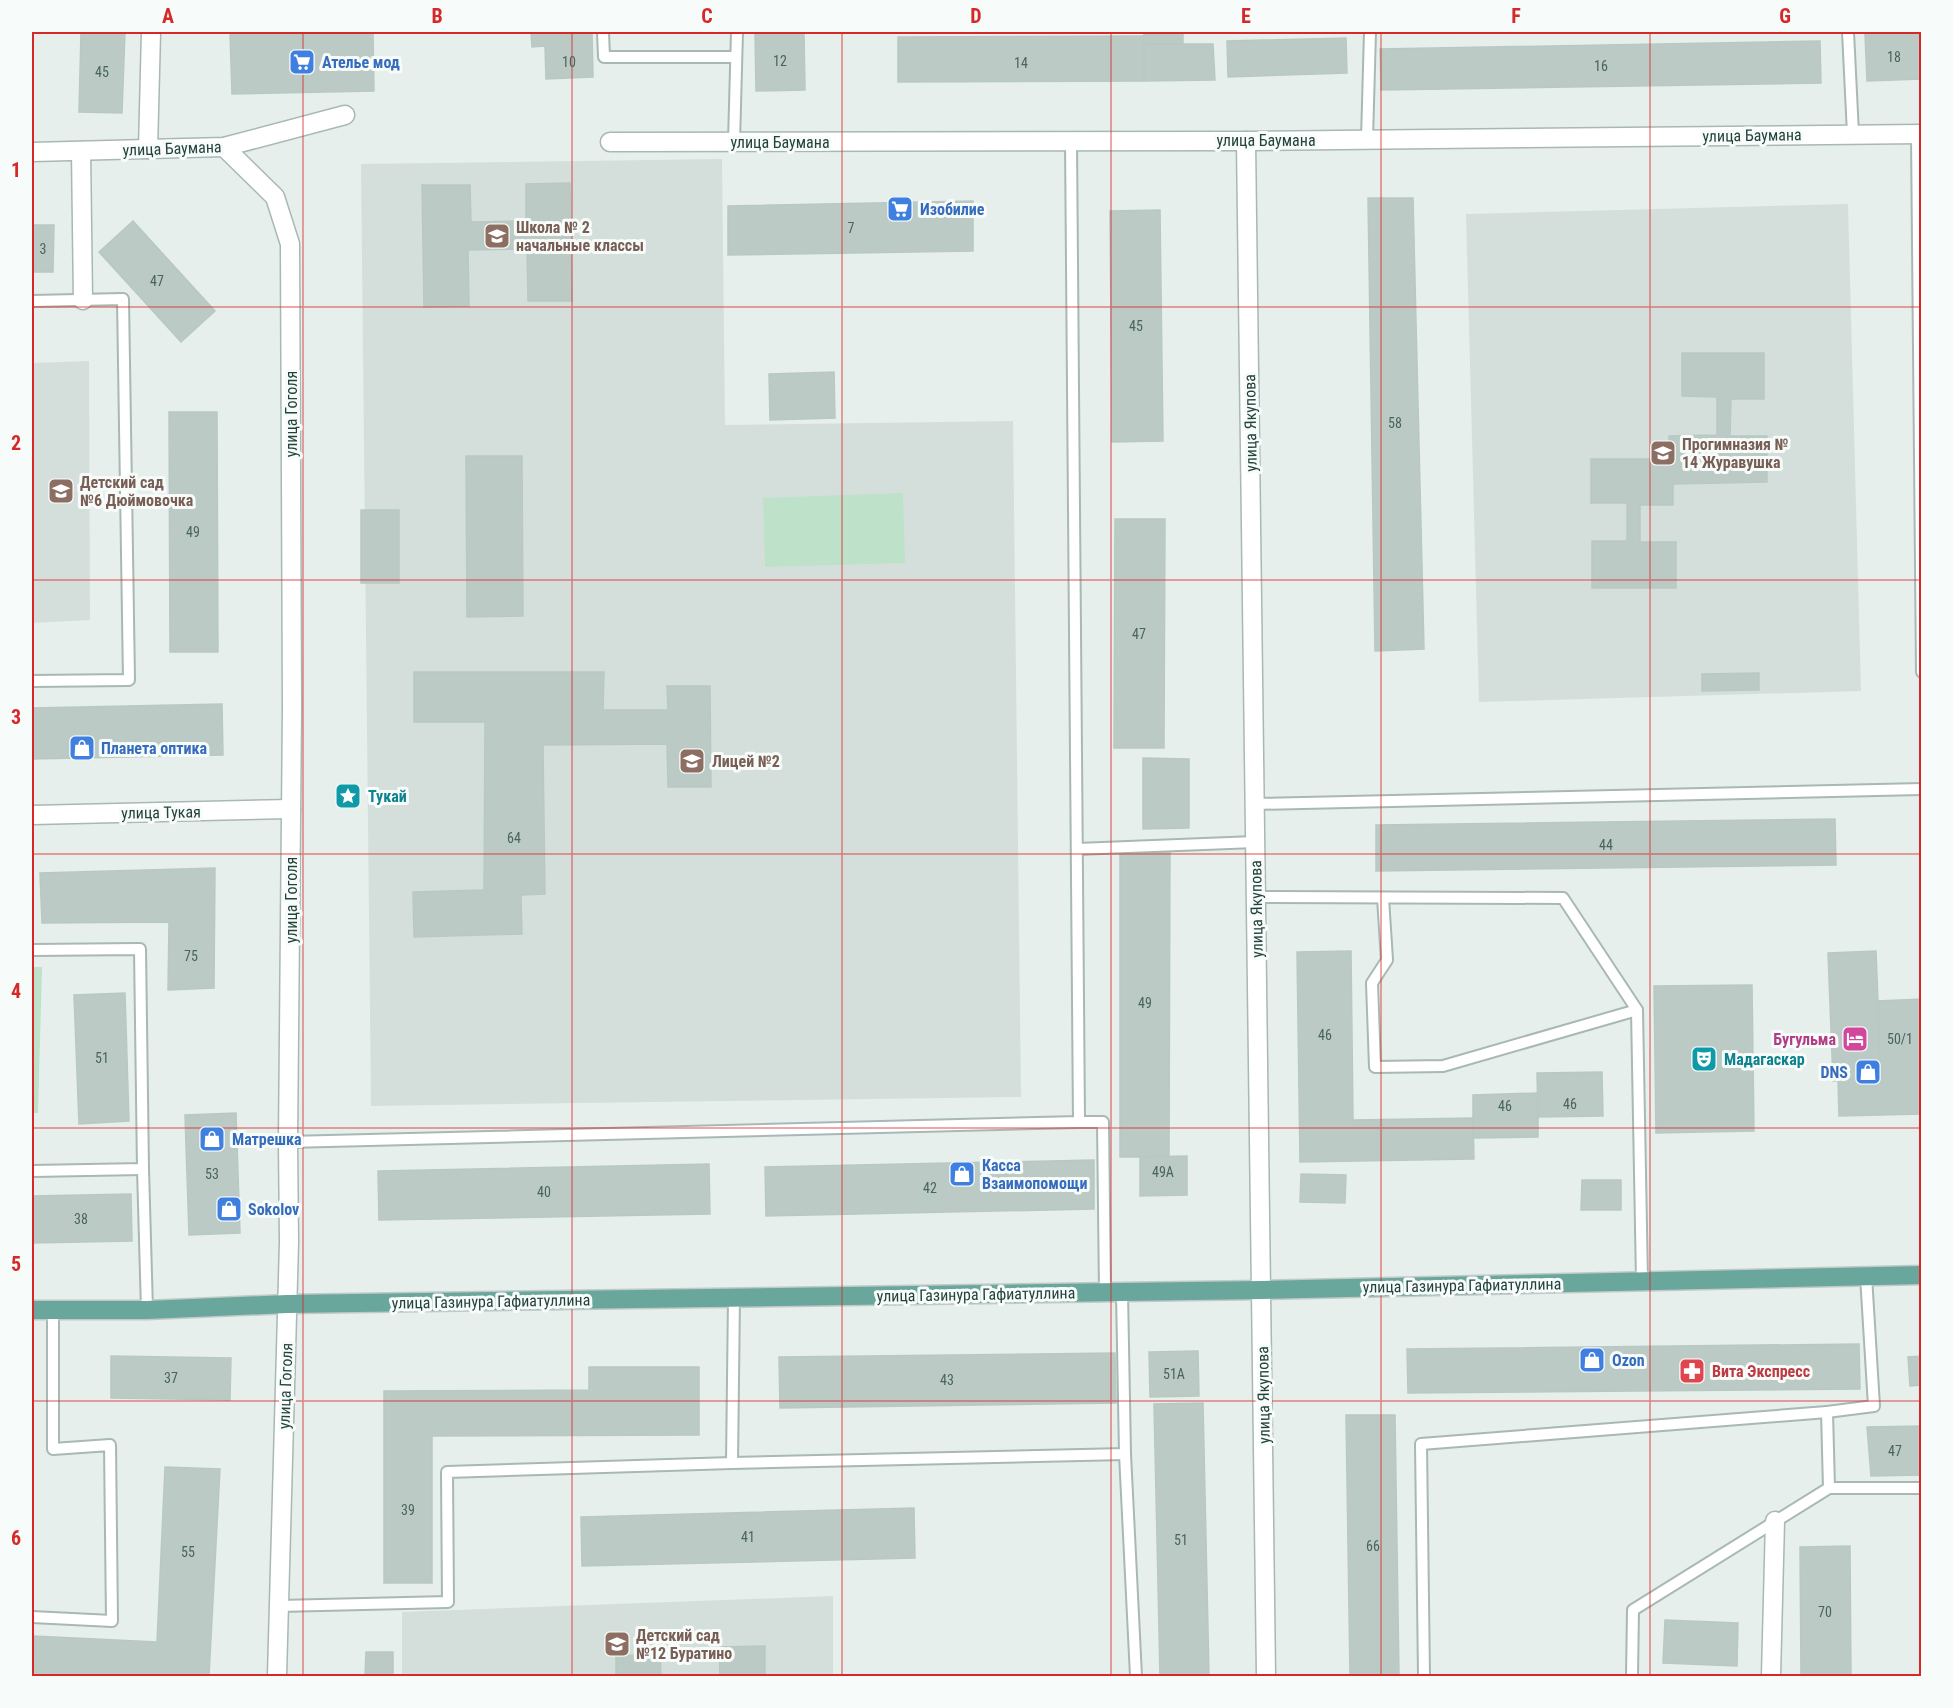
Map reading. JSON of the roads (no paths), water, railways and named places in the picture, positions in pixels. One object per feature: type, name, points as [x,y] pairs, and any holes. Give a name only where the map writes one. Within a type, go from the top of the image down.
[{"type":"main road","name":"улица Газинура Гафиатуллина","points":[[32,1310],[147,1310],[287,1304],[1261,1290],[1922,1275]]},
{"type":"street","points":[[148,149],[151,32]]},
{"type":"street","name":"улица Баумана","points":[[32,152],[224,147],[345,115]]},
{"type":"street","name":"улица Баумана","points":[[610,142],[1246,141],[1919,134]]},
{"type":"street","name":"улица Якупова","points":[[1246,141],[1266,1677]]},
{"type":"street","name":"улица Гоголя","points":[[224,147],[275,197],[290,244],[289,1242],[277,1677]]},
{"type":"street","points":[[81,151],[83,300]]},
{"type":"street","name":"улица Тукая","points":[[32,815],[291,809]]},
{"type":"street","points":[[1771,1677],[1775,1521]]},
{"type":"lane","points":[[603,32],[604,57],[736,57]]},
{"type":"lane","points":[[734,142],[737,32]]},
{"type":"lane","points":[[1367,140],[1370,32]]},
{"type":"lane","points":[[1848,32],[1853,134]]},
{"type":"lane","points":[[1919,134],[1922,672]]},
{"type":"lane","points":[[1071,141],[1079,1122]]},
{"type":"lane","points":[[32,301],[123,299],[129,680],[32,681]]},
{"type":"lane","points":[[1255,804],[1922,789]]},
{"type":"lane","points":[[1077,849],[1256,842]]},
{"type":"lane","points":[[1256,897],[1563,898],[1637,1010],[1641,1281]]},
{"type":"lane","points":[[1383,898],[1387,960],[1372,983],[1375,1067],[1443,1066],[1637,1010]]},
{"type":"lane","points":[[32,950],[140,949],[147,1310]]},
{"type":"lane","points":[[288,1142],[1103,1122],[1125,1454],[1136,1677]]},
{"type":"lane","points":[[32,1171],[143,1169]]},
{"type":"lane","points":[[1425,1677],[1421,1444],[1827,1412],[1874,1406],[1866,1276]]},
{"type":"lane","points":[[732,1463],[734,1297]]},
{"type":"lane","points":[[32,1617],[112,1621],[110,1444],[53,1449],[53,1310]]},
{"type":"lane","points":[[1827,1412],[1828,1488]]},
{"type":"lane","points":[[279,1606],[448,1602],[447,1472],[1125,1454]]},
{"type":"lane","points":[[1632,1677],[1633,1610],[1828,1488],[1922,1488]]},
{"type":"place","name":"Ателье мод","points":[[302,62]]},
{"type":"place","name":"Изобилие","points":[[900,209]]},
{"type":"place","name":"Школа № 2 начальные классы","points":[[497,236]]},
{"type":"place","name":"Прогимназия № 14 Журавушка","points":[[1663,453]]},
{"type":"place","name":"Детский сад №6 Дюймовочка","points":[[61,491]]},
{"type":"place","name":"Планета оптика","points":[[82,748]]},
{"type":"place","name":"Лицей №2","points":[[692,761]]},
{"type":"place","name":"Тукай","points":[[348,796]]},
{"type":"place","name":"Бугульма","points":[[1855,1039]]},
{"type":"place","name":"Мадагаскар","points":[[1704,1059]]},
{"type":"place","name":"DNS","points":[[1868,1072]]},
{"type":"place","name":"Матрешка","points":[[212,1139]]},
{"type":"place","name":"Касса Взаимопомощи","points":[[962,1174]]},
{"type":"place","name":"Sokolov","points":[[229,1209]]},
{"type":"place","name":"Ozon","points":[[1592,1360]]},
{"type":"place","name":"Вита Экспресс","points":[[1692,1371]]},
{"type":"place","name":"Детский сад №12 Буратино","points":[[617,1644]]}]
